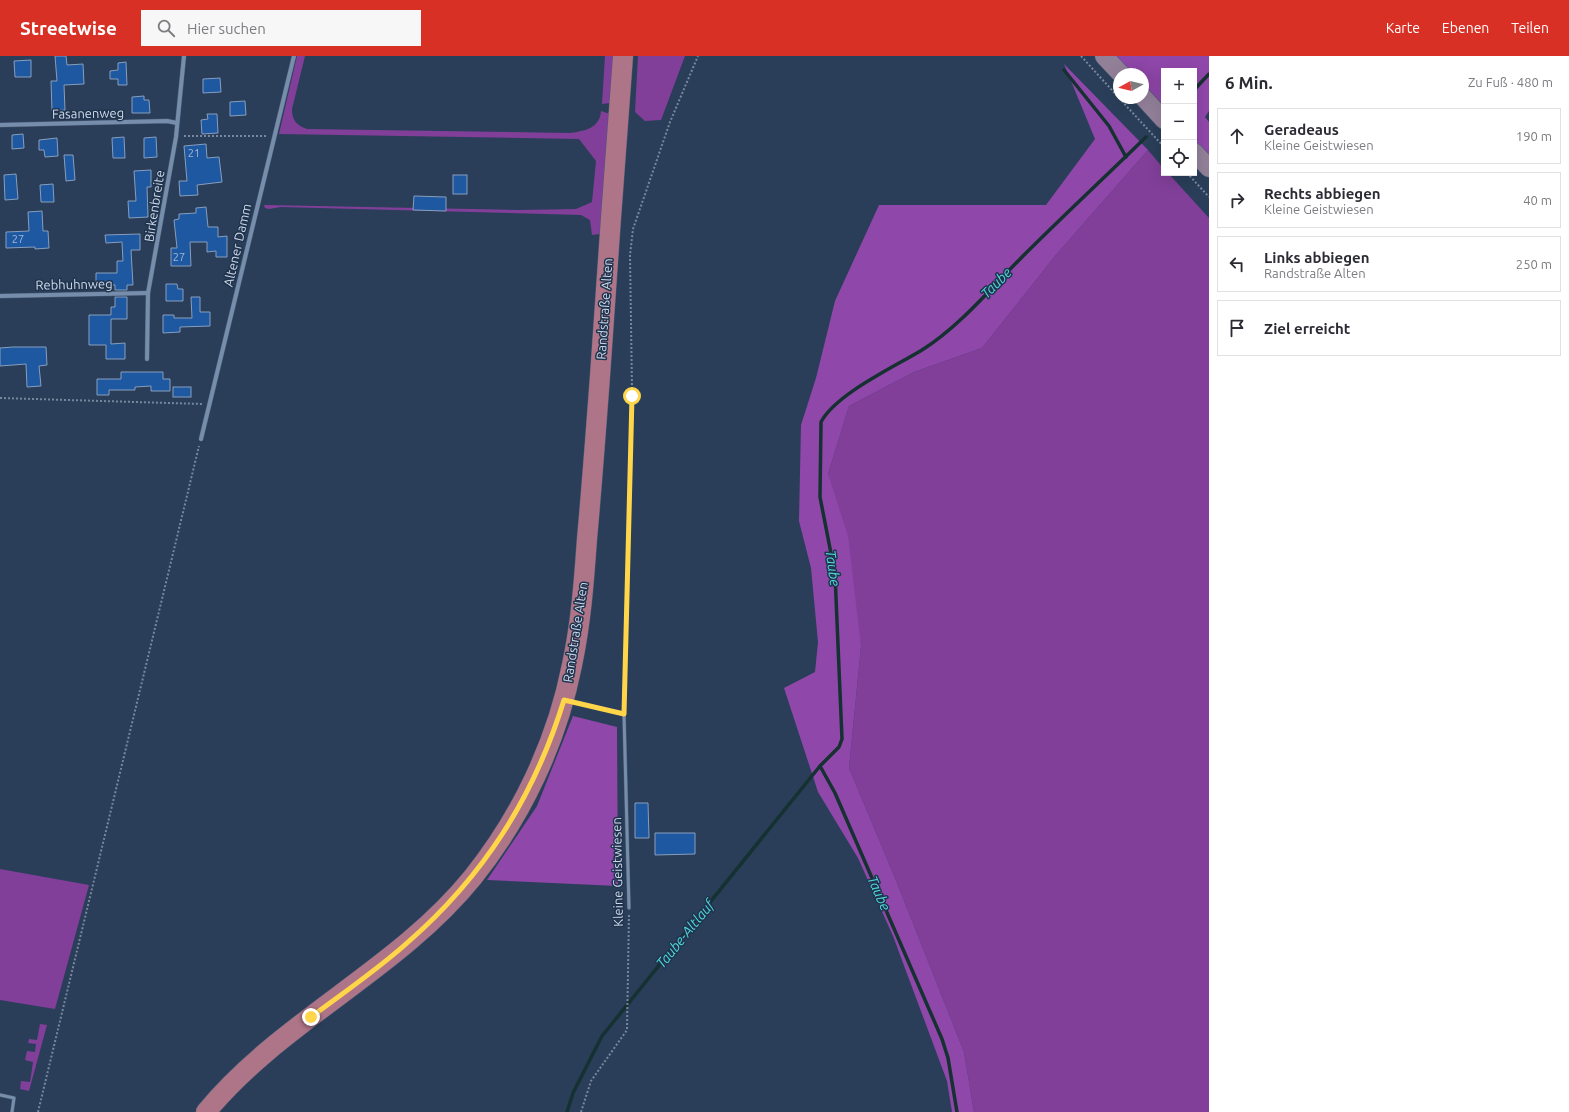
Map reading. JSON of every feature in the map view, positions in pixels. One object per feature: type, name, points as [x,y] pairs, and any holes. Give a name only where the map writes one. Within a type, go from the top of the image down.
[{"type":"main road","name":"Randstraße Alten","points":[[206,1112],[233,1084],[273,1047],[407,944],[450,902],[474,876],[508,827],[528,792],[547,749],[564,700],[573,664],[584,577],[623,56]]},
{"type":"main road","points":[[1104,56],[1115,68]]},
{"type":"main road","points":[[1149,104],[1161,117]]},
{"type":"main road","points":[[1197,155],[1209,168]]},
{"type":"street","name":"Birkenbreite","points":[[147,359],[148,293],[159,240],[176,136],[184,56]]},
{"type":"street","name":"Altener Damm","points":[[201,439],[294,56]]},
{"type":"street","name":"Fasanenweg","points":[[0,125],[167,121],[177,123]]},
{"type":"street","name":"Rebhuhnweg","points":[[0,296],[148,293]]},
{"type":"lane","name":"Kleine Geistwiesen","points":[[629,908],[624,714],[632,396]]},
{"type":"lane","points":[[564,700],[624,714]]},
{"type":"lane","points":[[0,1095],[14,1098],[12,1112]]},
{"type":"path","points":[[632,396],[630,255],[633,228],[670,122],[698,56]]},
{"type":"path","points":[[1081,56],[1113,91]]},
{"type":"path","points":[[1124,104],[1161,144]]},
{"type":"path","points":[[176,136],[265,135],[274,137]]},
{"type":"path","points":[[1190,176],[1209,197]]},
{"type":"path","points":[[0,398],[172,404],[198,403],[210,405]]},
{"type":"path","points":[[38,1112],[201,439]]},
{"type":"path","name":"Kleine Geistwiesen","points":[[581,1112],[592,1081],[627,1030],[629,908]]},
{"type":"shaded area","points":[[297,56],[305,56],[292,113],[295,122],[307,129],[570,133],[591,128],[598,121],[601,111],[610,114],[600,234],[592,235],[590,220],[581,215],[281,207],[269,209],[265,208],[264,205],[518,210],[576,209],[592,202],[596,161],[579,139],[279,134]]},
{"type":"shaded area","points":[[605,56],[616,56],[610,103],[602,104]]},
{"type":"shaded area","points":[[638,56],[685,56],[661,120],[645,121],[635,112]]},
{"type":"shaded area","points":[[1114,56],[1209,56],[1209,111],[1205,117],[1209,122],[1209,159],[1197,145],[1197,68],[1161,68],[1161,107],[1149,94],[1149,68],[1125,68]]},
{"type":"shaded area","points":[[1064,64],[1148,150],[1055,256],[982,348],[914,372],[849,406],[828,474],[848,536],[861,646],[849,768],[895,878],[964,1052],[974,1112],[952,1112],[947,1081],[893,936],[858,858],[818,792],[784,688],[815,672],[818,642],[811,568],[799,521],[801,425],[816,378],[835,301],[879,205],[1046,205],[1095,139]]},
{"type":"shaded area","points":[[1148,150],[1161,165],[1161,176],[1171,176],[1209,218],[1209,1112],[974,1112],[964,1052],[895,878],[849,768],[861,646],[828,474],[849,406],[914,372],[982,348],[1055,256]]},
{"type":"shaded area","points":[[573,716],[617,727],[618,886],[487,880],[537,806]]},
{"type":"shaded area","points":[[0,869],[89,885],[55,1009],[0,1000]]},
{"type":"shaded area","points":[[40,1024],[47,1025],[29,1091],[20,1089],[21,1081],[30,1082],[33,1062],[25,1060],[27,1051],[35,1052],[36,1044],[28,1043],[29,1039],[37,1040]]},
{"type":"building","points":[[55,56],[66,56],[67,65],[83,64],[84,84],[64,85],[65,110],[52,111],[51,81],[57,81]]},
{"type":"building","points":[[31,60],[31,77],[15,77],[14,61]]},
{"type":"building","points":[[126,62],[127,85],[118,85],[118,79],[110,79],[110,71],[118,70],[118,63]]},
{"type":"building","points":[[220,78],[221,92],[203,93],[203,79]]},
{"type":"building","points":[[144,96],[144,100],[149,100],[150,113],[132,113],[132,97]]},
{"type":"building","points":[[245,101],[246,115],[230,116],[230,102]]},
{"type":"building","points":[[207,114],[217,114],[218,133],[202,134],[201,120],[208,119]]},
{"type":"building","points":[[23,134],[24,148],[12,149],[12,135]]},
{"type":"building","points":[[124,137],[125,158],[113,158],[112,138]]},
{"type":"building","points":[[156,137],[157,157],[144,158],[144,138]]},
{"type":"building","points":[[57,138],[58,156],[45,157],[44,150],[39,150],[39,140]]},
{"type":"building","points":[[206,144],[207,158],[219,157],[222,182],[197,185],[198,195],[180,196],[179,181],[187,181],[184,146]]},
{"type":"building","points":[[64,155],[73,155],[75,180],[66,181]]},
{"type":"building","points":[[151,170],[151,187],[147,187],[148,217],[129,218],[128,201],[136,201],[134,171]]},
{"type":"building","points":[[16,174],[18,199],[5,200],[4,175]]},
{"type":"building","points":[[453,175],[467,175],[467,194],[453,194]]},
{"type":"building","points":[[53,184],[54,202],[41,202],[40,185]]},
{"type":"building","points":[[414,196],[446,197],[446,211],[413,210]]},
{"type":"building","points":[[206,207],[208,227],[218,227],[218,237],[227,236],[227,257],[216,257],[216,251],[207,252],[207,242],[190,242],[191,266],[171,266],[171,248],[177,248],[174,220],[179,219],[179,214],[196,213],[196,208]]},
{"type":"building","points":[[42,211],[43,231],[48,231],[49,248],[6,248],[6,232],[29,231],[28,212]]},
{"type":"building","points":[[140,234],[140,250],[131,250],[133,285],[127,285],[127,290],[115,290],[115,285],[96,285],[96,273],[117,273],[117,261],[123,261],[122,242],[106,243],[105,235]]},
{"type":"building","points":[[166,284],[177,284],[178,289],[183,289],[183,301],[166,301]]},
{"type":"building","points":[[115,297],[127,297],[127,319],[111,319],[111,344],[125,343],[125,359],[106,359],[106,345],[89,345],[89,315],[111,315],[111,307],[115,307]]},
{"type":"building","points":[[191,297],[200,297],[200,312],[210,312],[210,326],[180,327],[180,332],[163,333],[163,315],[174,315],[174,318],[192,318]]},
{"type":"building","points":[[46,347],[47,365],[39,366],[41,386],[27,387],[26,364],[0,366],[0,348]]},
{"type":"building","points":[[121,372],[163,372],[163,379],[170,379],[170,391],[151,391],[151,386],[135,387],[135,390],[109,390],[109,395],[97,395],[97,379],[121,379]]},
{"type":"building","points":[[173,387],[191,387],[191,397],[173,397]]},
{"type":"building","points":[[635,803],[648,803],[649,838],[635,838]]},
{"type":"building","points":[[655,833],[695,833],[695,854],[655,855]]},
{"type":"waterway","points":[[1064,70],[1109,126],[1126,157]]},
{"type":"waterway","name":"Taube","points":[[1197,87],[1209,74]]},
{"type":"waterway","name":"Taube","points":[[957,1112],[948,1058],[942,1039],[835,793],[820,766],[839,747],[842,739],[835,574],[820,497],[821,422],[828,412],[852,391],[922,350],[963,318],[1039,240],[1146,137]]},
{"type":"waterway","name":"Taube-Altlauf","points":[[567,1112],[573,1093],[602,1036],[820,766]]},
{"type":"route","points":[[311,1017],[407,944],[434,919],[474,876],[508,827],[528,792],[547,749],[564,700],[624,714],[632,396]]}]
